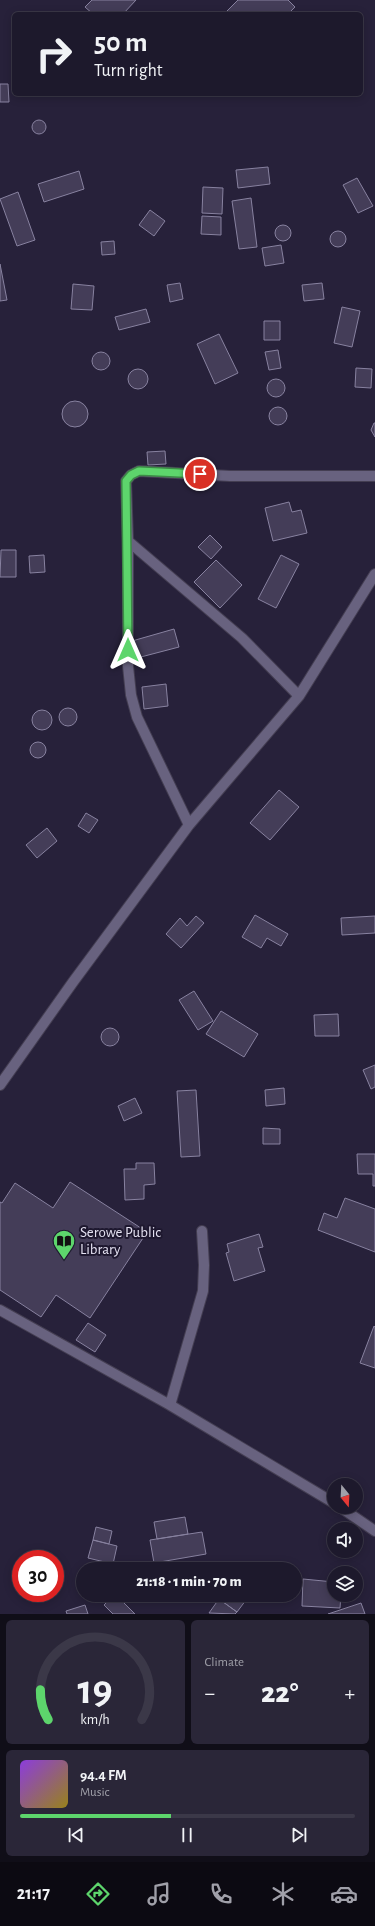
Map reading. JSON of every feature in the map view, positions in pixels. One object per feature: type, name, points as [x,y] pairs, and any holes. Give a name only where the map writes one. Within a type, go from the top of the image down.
[{"type":"street","points":[[189,825],[137,717],[131,695],[128,666],[128,541],[126,481],[131,475],[139,471],[230,476],[375,476]]},
{"type":"street","points":[[128,541],[242,638],[299,696]]},
{"type":"street","points":[[0,1084],[189,825],[299,696],[375,574]]},
{"type":"street","points":[[170,1405],[203,1291],[204,1265],[202,1231]]},
{"type":"street","points":[[0,1310],[170,1405],[327,1499]]},
{"type":"street","points":[[350,1514],[375,1531]]},
{"type":"building","points":[[92,0],[136,0],[125,12],[91,12],[85,7]]},
{"type":"building","points":[[238,0],[288,0],[295,7],[290,12],[226,12]]},
{"type":"building","points":[[0,84],[8,84],[9,102],[0,102]]},
{"type":"building","points":[[39,120],[44,122],[46,127],[44,132],[39,134],[34,132],[32,127],[34,122]]},
{"type":"building","points":[[268,167],[270,184],[238,188],[236,170]]},
{"type":"building","points":[[79,171],[84,189],[44,202],[38,184]]},
{"type":"building","points":[[357,178],[373,206],[358,213],[343,185]]},
{"type":"building","points":[[203,187],[223,188],[222,214],[202,213]]},
{"type":"building","points":[[18,192],[35,240],[17,246],[0,199]]},
{"type":"building","points":[[251,198],[257,247],[239,249],[232,201]]},
{"type":"building","points":[[150,210],[165,221],[154,236],[139,225]]},
{"type":"building","points":[[202,216],[221,217],[221,235],[201,234]]},
{"type":"building","points":[[283,225],[289,227],[291,233],[289,239],[283,241],[277,239],[275,233],[277,227]]},
{"type":"building","points":[[338,231],[344,233],[346,239],[344,245],[338,247],[332,245],[330,239],[332,233]]},
{"type":"building","points":[[114,241],[115,254],[102,255],[101,242]]},
{"type":"building","points":[[281,245],[284,263],[265,266],[262,248]]},
{"type":"building","points":[[0,264],[7,300],[0,301]]},
{"type":"building","points":[[180,283],[183,299],[170,302],[167,285]]},
{"type":"building","points":[[322,283],[324,299],[304,301],[302,285]]},
{"type":"building","points":[[73,284],[94,286],[92,310],[71,309]]},
{"type":"building","points":[[342,307],[360,311],[352,347],[334,343]]},
{"type":"building","points":[[146,309],[150,322],[119,330],[115,317]]},
{"type":"building","points":[[264,321],[280,321],[280,340],[264,340]]},
{"type":"building","points":[[219,334],[238,373],[215,384],[197,344]]},
{"type":"building","points":[[278,350],[281,368],[269,370],[265,352]]},
{"type":"building","points":[[101,352],[107,355],[110,361],[107,367],[101,370],[95,367],[92,361],[95,355]]},
{"type":"building","points":[[356,368],[372,369],[371,388],[355,387]]},
{"type":"building","points":[[138,369],[145,372],[148,379],[145,386],[138,389],[131,386],[128,379],[131,372]]},
{"type":"building","points":[[276,379],[282,382],[285,388],[282,394],[276,397],[270,394],[267,388],[270,382]]},
{"type":"building","points":[[75,401],[84,405],[88,414],[84,423],[75,427],[66,423],[62,414],[66,405]]},
{"type":"building","points":[[278,407],[284,410],[287,416],[284,422],[278,425],[272,422],[269,416],[272,410]]},
{"type":"building","points":[[375,423],[375,437],[371,430]]},
{"type":"building","points":[[165,451],[166,464],[148,465],[147,452]]},
{"type":"building","points":[[289,502],[292,512],[301,510],[307,533],[273,541],[265,508]]},
{"type":"building","points":[[210,535],[222,547],[211,559],[198,547]]},
{"type":"building","points":[[1,550],[16,550],[16,577],[0,577]]},
{"type":"building","points":[[44,555],[45,572],[30,573],[29,556]]},
{"type":"building","points":[[281,555],[299,564],[276,608],[258,599]]},
{"type":"building","points":[[216,560],[242,585],[220,608],[194,582]]},
{"type":"building","points":[[174,629],[179,647],[137,658],[132,641]]},
{"type":"building","points":[[166,684],[168,706],[144,709],[142,687]]},
{"type":"building","points":[[68,708],[74,711],[77,717],[74,723],[68,726],[62,723],[59,717],[62,711]]},
{"type":"building","points":[[38,710],[46,710],[52,716],[52,724],[46,730],[38,730],[32,724],[32,716]]},
{"type":"building","points":[[38,742],[44,744],[46,750],[44,756],[38,758],[32,756],[30,750],[32,744]]},
{"type":"building","points":[[279,790],[299,807],[270,840],[250,823]]},
{"type":"building","points":[[86,813],[98,820],[89,833],[78,826]]},
{"type":"building","points":[[47,828],[57,841],[37,858],[26,845]]},
{"type":"building","points":[[255,915],[288,934],[281,946],[267,938],[261,948],[242,937]]},
{"type":"building","points":[[196,916],[204,923],[181,948],[166,934],[180,918],[187,926]]},
{"type":"building","points":[[375,916],[375,933],[342,935],[341,918]]},
{"type":"building","points":[[194,991],[213,1021],[198,1030],[179,1000]]},
{"type":"building","points":[[221,1011],[258,1034],[244,1057],[206,1034]]},
{"type":"building","points":[[338,1014],[339,1036],[315,1036],[314,1015]]},
{"type":"building","points":[[106,1028],[114,1028],[119,1033],[117,1044],[114,1046],[106,1046],[101,1041],[101,1033]]},
{"type":"building","points":[[375,1065],[375,1087],[371,1089],[363,1070]]},
{"type":"building","points":[[284,1088],[285,1104],[266,1106],[265,1090]]},
{"type":"building","points":[[196,1090],[200,1156],[181,1157],[177,1091]]},
{"type":"building","points":[[135,1098],[142,1113],[124,1121],[118,1106]]},
{"type":"building","points":[[263,1128],[280,1129],[280,1144],[263,1144]]},
{"type":"building","points":[[357,1154],[375,1154],[375,1186],[373,1186],[373,1174],[358,1174]]},
{"type":"building","points":[[136,1163],[154,1163],[155,1184],[144,1185],[144,1199],[125,1200],[124,1169],[136,1169]]},
{"type":"building","name":"Serowe Public Library","points":[[70,1182],[147,1232],[90,1318],[56,1295],[41,1317],[0,1290],[0,1202],[2,1203],[15,1183],[53,1208]]},
{"type":"building","points":[[345,1198],[375,1209],[375,1252],[318,1230],[324,1213],[337,1218]]},
{"type":"building","points":[[259,1234],[263,1247],[258,1248],[265,1271],[234,1281],[226,1253],[229,1252],[227,1244]]},
{"type":"building","points":[[88,1323],[106,1335],[95,1352],[76,1340]]},
{"type":"building","points":[[374,1326],[375,1327],[375,1368],[360,1363]]},
{"type":"building","points":[[185,1517],[188,1534],[157,1539],[154,1522]]},
{"type":"building","points":[[96,1527],[112,1531],[109,1544],[93,1540]]},
{"type":"building","points":[[202,1532],[206,1554],[154,1562],[150,1540]]},
{"type":"building","points":[[93,1540],[117,1546],[113,1562],[105,1562],[88,1558]]},
{"type":"building","points":[[303,1579],[327,1581],[327,1602],[340,1602],[340,1608],[302,1606]]},
{"type":"building","points":[[107,1602],[123,1602],[135,1614],[113,1614],[104,1605]]},
{"type":"building","points":[[217,1602],[223,1602],[237,1612],[235,1614],[209,1613]]},
{"type":"building","points":[[223,1602],[244,1602],[237,1612]]},
{"type":"building","points":[[361,1603],[365,1614],[328,1614]]},
{"type":"building","points":[[85,1605],[88,1614],[67,1614],[66,1611]]},
{"type":"place","name":"Serowe Public Library","points":[[64,1260]]},
{"type":"route","points":[[128,650],[128,541],[126,481],[131,475],[139,471],[200,474]]}]
